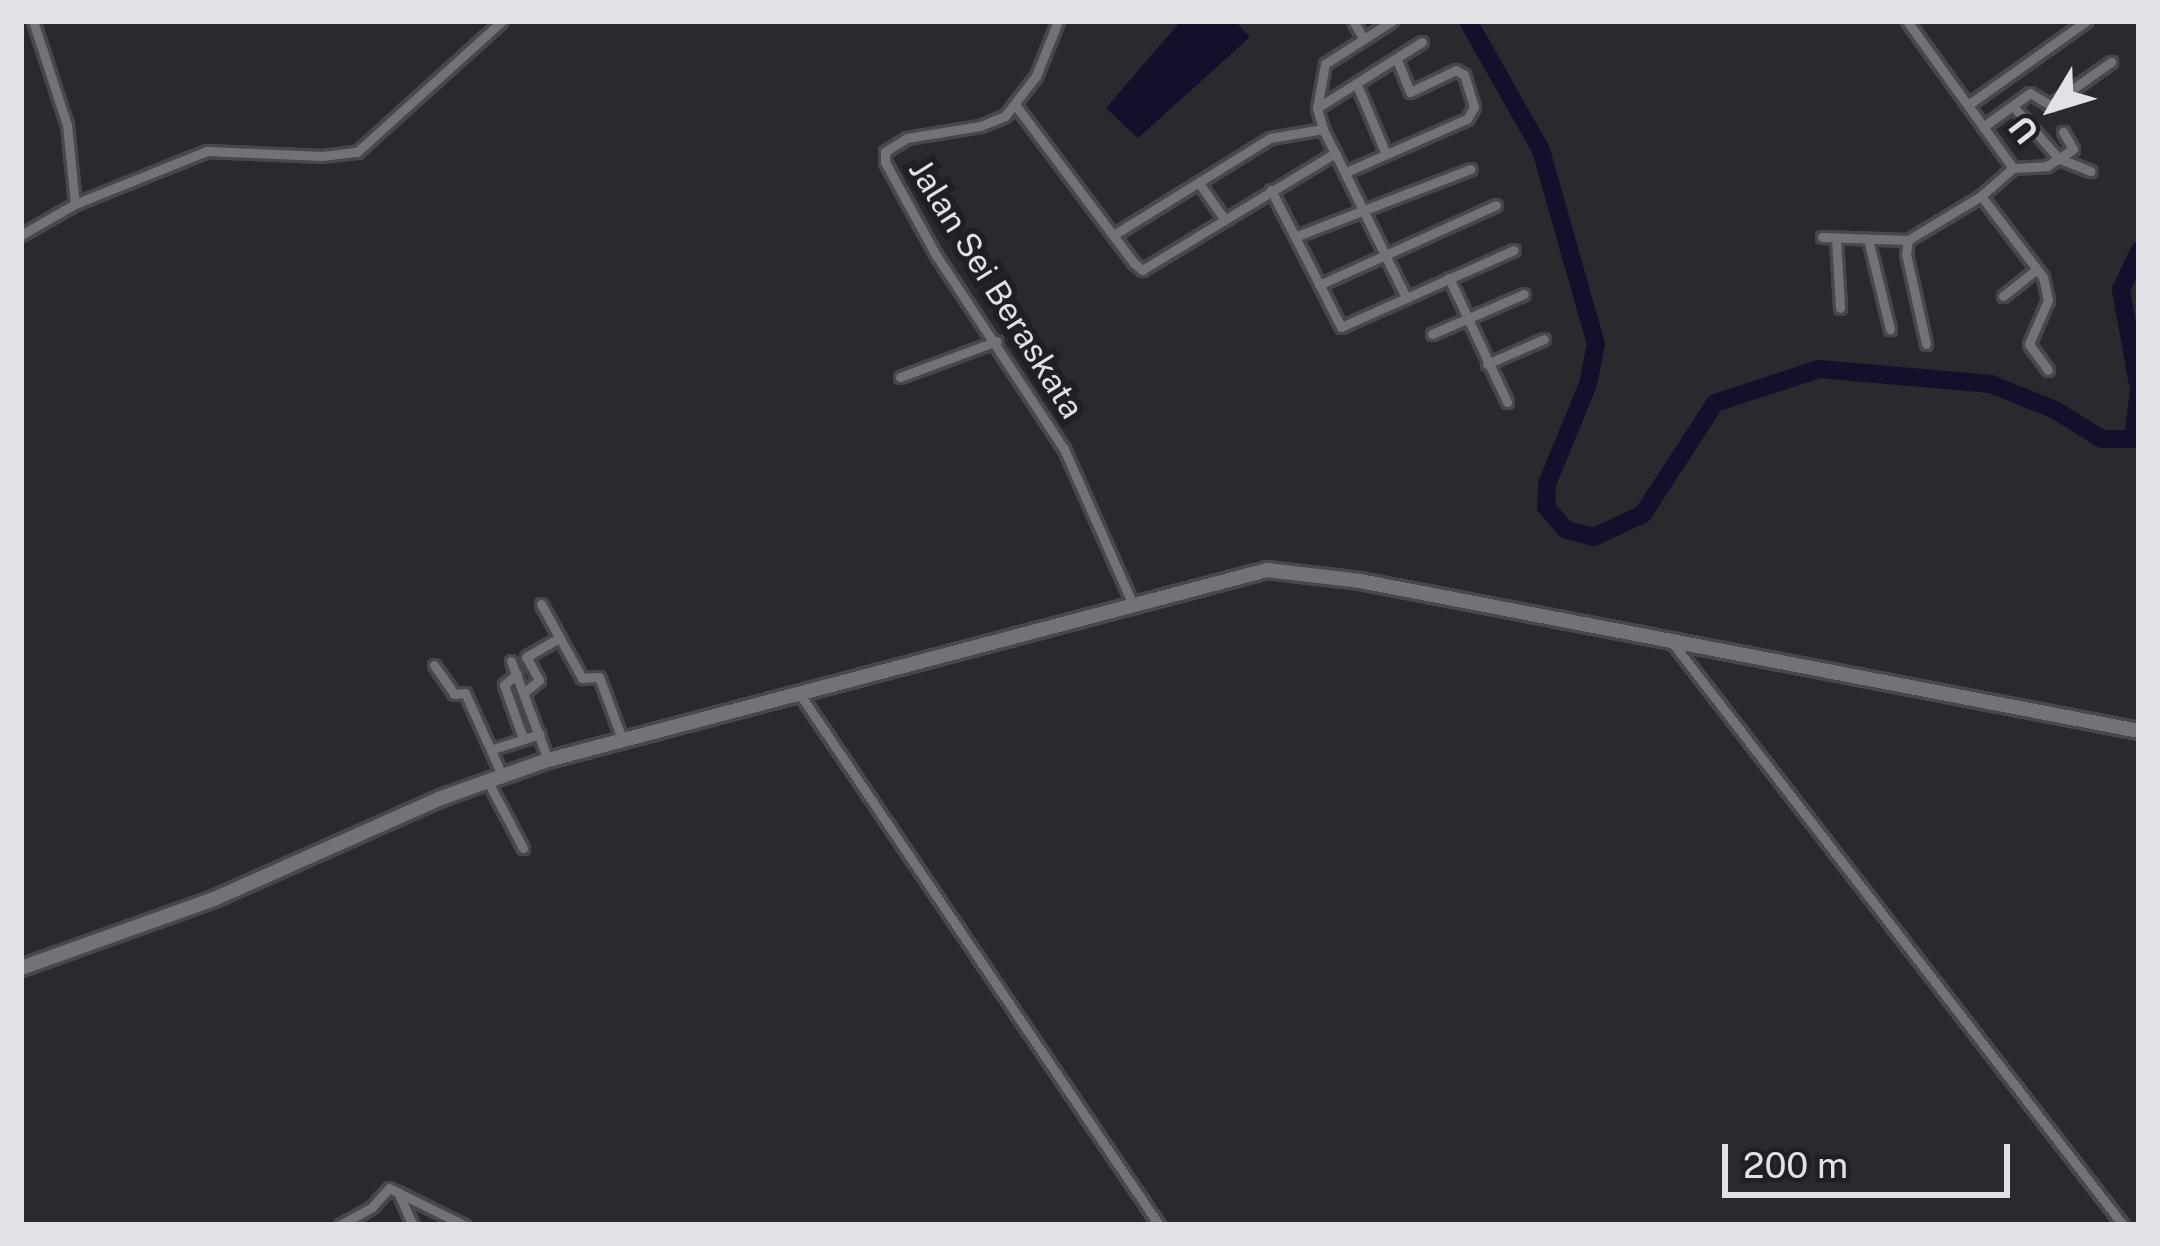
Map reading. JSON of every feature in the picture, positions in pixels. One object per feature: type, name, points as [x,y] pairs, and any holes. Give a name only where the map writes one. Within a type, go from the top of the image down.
[{"type":"main road","points":[[21,968],[214,898],[495,764],[544,748],[618,728],[799,693],[1258,572],[1286,570],[2139,730]]},
{"type":"street","points":[[33,21],[67,125],[75,204]]},
{"type":"street","points":[[21,235],[75,204],[207,151],[322,156],[357,152],[502,21]]},
{"type":"street","points":[[1353,21],[1364,39]]},
{"type":"street","points":[[1392,21],[1322,70],[1316,108],[1406,297]]},
{"type":"street","points":[[1907,21],[2013,168],[2031,171],[2058,158],[2074,146],[2063,132]]},
{"type":"street","points":[[1968,105],[2086,21]]},
{"type":"street","points":[[1055,24],[1036,76],[1019,102],[1142,270],[1335,153]]},
{"type":"street","points":[[1316,108],[1422,42]]},
{"type":"street","points":[[1346,172],[1467,119],[1474,107],[1464,75],[1456,70],[1410,92],[1396,60]]},
{"type":"street","points":[[1983,127],[2033,93],[2050,105],[2111,62]]},
{"type":"street","points":[[1357,85],[1386,154]]},
{"type":"street","name":"Jalan Sei Beraskata","points":[[1019,102],[980,126],[907,138],[886,152],[885,162],[936,255],[1064,449],[1133,605]]},
{"type":"street","points":[[2013,106],[2058,158],[2090,171]]},
{"type":"street","points":[[1114,234],[1270,139],[1323,128]]},
{"type":"street","points":[[1822,237],[1908,240],[1981,196],[2013,168]]},
{"type":"street","points":[[1297,236],[1471,169]]},
{"type":"street","points":[[1199,183],[1225,220]]},
{"type":"street","points":[[1271,190],[1341,327],[1514,250]]},
{"type":"street","points":[[1981,196],[2037,269],[2048,300],[2030,344],[2048,370]]},
{"type":"street","points":[[1319,285],[1496,205]]},
{"type":"street","points":[[1836,238],[1840,308]]},
{"type":"street","points":[[1868,239],[1890,329]]},
{"type":"street","points":[[1908,240],[1906,254],[1926,344]]},
{"type":"street","points":[[2003,296],[2037,269]]},
{"type":"street","points":[[1449,278],[1507,402]]},
{"type":"street","points":[[1432,334],[1524,294]]},
{"type":"street","points":[[1487,364],[1544,339]]},
{"type":"street","points":[[900,377],[997,341]]},
{"type":"street","points":[[541,604],[582,678],[597,675],[618,728]]},
{"type":"street","points":[[526,691],[539,680],[526,657],[560,637]]},
{"type":"street","points":[[1671,640],[1699,684],[2123,1225]]},
{"type":"street","points":[[511,662],[526,691],[544,748]]},
{"type":"street","points":[[434,665],[454,694],[465,693],[523,848]]},
{"type":"street","points":[[517,674],[504,685],[523,738],[544,748]]},
{"type":"street","points":[[799,693],[1160,1225]]},
{"type":"street","points":[[495,764],[523,738]]},
{"type":"street","points":[[340,1225],[359,1221],[384,1190],[397,1190],[462,1225]]},
{"type":"street","points":[[397,1190],[413,1225]]},
{"type":"shaded area","points":[[1181,21],[1235,21],[1250,37],[1138,138],[1106,108]]},
{"type":"waterway","points":[[1468,21],[1541,150],[1596,344],[1588,384],[1547,484],[1546,507],[1566,530],[1594,537],[1643,514],[1715,403],[1819,369],[1991,384],[2055,410],[2102,439],[2133,439],[2139,390]]},
{"type":"waterway","points":[[2139,251],[2121,290],[2139,390]]}]
